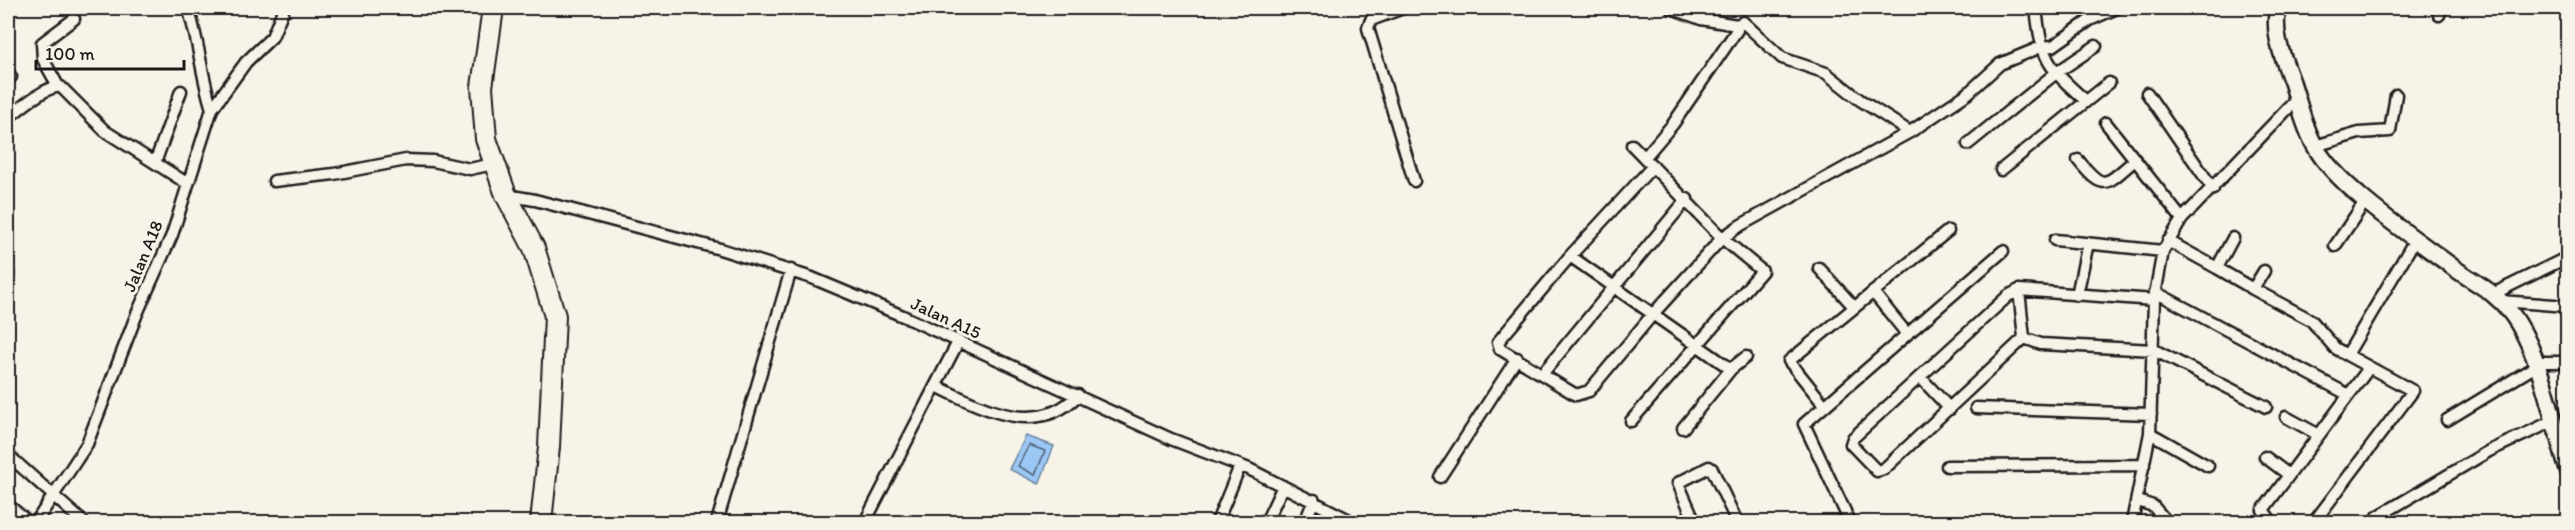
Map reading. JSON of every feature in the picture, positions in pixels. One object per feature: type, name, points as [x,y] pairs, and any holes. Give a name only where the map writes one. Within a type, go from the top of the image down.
[{"type":"highway","points":[[494,8],[482,87],[486,140],[506,195],[534,248],[555,316],[549,447],[540,522]]},
{"type":"street","points":[[188,8],[198,38],[205,87],[212,109]]},
{"type":"street","name":"Jalan A18","points":[[36,522],[87,444],[136,316],[172,234],[212,109],[246,62],[272,37],[284,8]]},
{"type":"street","points":[[1403,8],[1371,20],[1368,28],[1414,181]]},
{"type":"street","points":[[1671,8],[1701,19],[1737,24],[1745,22],[1782,58],[1826,73],[1860,100],[1910,132]]},
{"type":"street","points":[[2036,8],[2041,47],[2056,73],[2086,101]]},
{"type":"street","points":[[1737,24],[1737,30],[1649,162],[1498,342],[1500,349],[1576,394],[1585,394],[1722,238],[1910,132],[1967,94],[2000,64],[2041,47],[2053,46],[2090,20],[2117,8]]},
{"type":"street","points":[[2278,8],[2277,35],[2297,99],[2315,146],[2334,173],[2366,200],[2497,298],[2511,313],[2524,334],[2536,364],[2568,470]]},
{"type":"street","points":[[74,19],[42,43],[43,59],[58,86],[105,131],[188,184]]},
{"type":"street","points":[[1968,144],[2056,73],[2096,45]]},
{"type":"street","points":[[2001,170],[2109,83]]},
{"type":"street","points":[[8,118],[44,92],[58,86]]},
{"type":"street","points":[[155,163],[181,91]]},
{"type":"street","points":[[2147,93],[2213,189]]},
{"type":"street","points":[[2315,146],[2348,135],[2390,131],[2396,95]]},
{"type":"street","points":[[2132,522],[2150,433],[2155,296],[2165,246],[2182,219],[2297,99]]},
{"type":"street","points":[[2106,123],[2182,219]]},
{"type":"street","points":[[1630,421],[1696,344],[1762,274],[1760,268],[1722,238],[1687,199],[1632,145]]},
{"type":"street","points":[[274,181],[334,174],[406,160],[433,160],[470,169],[493,164]]},
{"type":"street","points":[[2078,160],[2096,182],[2102,183],[2113,178],[2135,160]]},
{"type":"street","name":"Jalan A15","points":[[506,195],[535,200],[791,270],[903,316],[1171,439],[1240,466],[1314,500],[1353,522]]},
{"type":"street","points":[[1542,374],[1687,199]]},
{"type":"street","points":[[2335,246],[2366,200]]},
{"type":"street","points":[[1825,406],[1789,361],[1948,231]]},
{"type":"street","points":[[2217,268],[2233,238]]},
{"type":"street","points":[[2347,355],[2416,238]]},
{"type":"street","points":[[2055,240],[2165,246],[2217,268],[2311,320],[2335,348],[2413,391],[2314,522]]},
{"type":"street","points":[[2077,295],[2088,243]]},
{"type":"street","points":[[1850,522],[1804,424],[2003,250]]},
{"type":"street","points":[[1570,256],[1731,369]]},
{"type":"street","points":[[2497,298],[2568,257]]},
{"type":"street","points":[[1820,268],[1854,307]]},
{"type":"street","points":[[8,270],[8,276]]},
{"type":"street","points":[[717,522],[791,270]]},
{"type":"street","points":[[2253,289],[2264,271]]},
{"type":"street","points":[[2019,290],[2024,338]]},
{"type":"street","points":[[2024,338],[1881,471],[1874,469],[1851,444],[1852,438],[2008,296],[2019,290],[2077,295],[2155,296],[2349,395]]},
{"type":"street","points":[[1873,292],[1907,334]]},
{"type":"street","points":[[2497,298],[2568,306]]},
{"type":"street","points":[[2024,338],[2041,344],[2154,350],[2266,407]]},
{"type":"street","points":[[864,522],[905,448],[958,342]]},
{"type":"street","points":[[1683,428],[1731,369],[1746,357]]},
{"type":"street","points":[[1440,477],[1517,358]]},
{"type":"street","points":[[2447,420],[2536,364],[2568,362]]},
{"type":"street","points":[[2272,522],[2263,510],[2369,368]]},
{"type":"street","points":[[1920,377],[1950,409]]},
{"type":"street","points":[[936,386],[987,411],[1024,417],[1048,415],[1068,405],[1078,395]]},
{"type":"street","points":[[1976,408],[2151,414]]},
{"type":"street","points":[[2286,417],[2319,435]]},
{"type":"street","points":[[2372,522],[2489,451],[2553,421]]},
{"type":"street","points":[[2150,433],[2208,466]]},
{"type":"street","points":[[8,455],[83,522]]},
{"type":"street","points":[[2265,457],[2289,475]]},
{"type":"street","points":[[1947,466],[2144,465]]},
{"type":"street","points":[[1217,522],[1240,466]]},
{"type":"street","points":[[1695,522],[1678,483],[1709,467],[1737,522]]},
{"type":"street","points":[[1266,522],[1283,486]]},
{"type":"street","points":[[1305,522],[1314,500]]},
{"type":"street","points":[[2138,501],[2153,506],[2167,522]]},
{"type":"street","points":[[8,505],[28,522]]},
{"type":"water","points":[[1026,436],[1054,446],[1039,484],[1009,469]]}]
